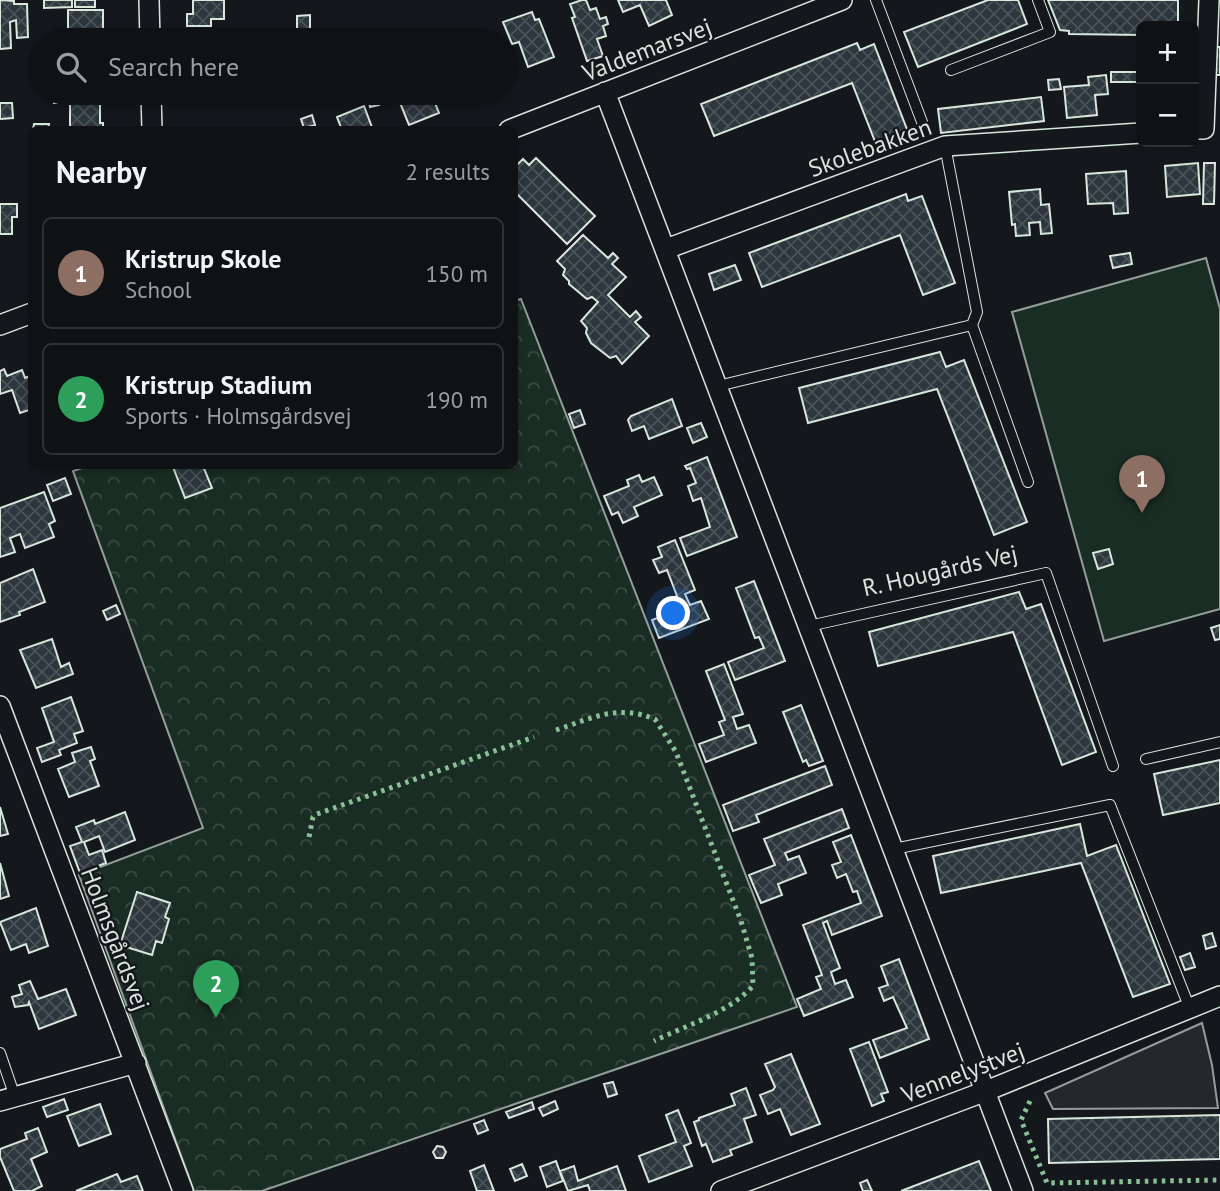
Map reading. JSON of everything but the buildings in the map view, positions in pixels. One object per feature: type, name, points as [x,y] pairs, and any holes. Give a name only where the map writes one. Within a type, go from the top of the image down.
[{"type":"street","points":[[149,0],[150,28]]},
{"type":"street","name":"Valdemarsvej","points":[[518,126],[842,0]]},
{"type":"street","points":[[1206,130],[1209,0]]},
{"type":"street","points":[[606,92],[1023,1191]]},
{"type":"street","points":[[151,105],[152,126]]},
{"type":"street","name":"Skolebakken","points":[[666,249],[946,146],[1136,133]]},
{"type":"street","points":[[0,325],[28,314]]},
{"type":"street","name":"Holmsgårdsvej","points":[[0,706],[183,1191]]},
{"type":"street","name":"Vennelystvej","points":[[722,1191],[986,1091],[1220,996]]},
{"type":"street","points":[[7,1099],[136,1063]]},
{"type":"lane","points":[[876,0],[922,122]]},
{"type":"lane","points":[[951,70],[1050,32],[1038,0]]},
{"type":"lane","points":[[946,146],[977,312],[972,325],[1028,482]]},
{"type":"lane","points":[[718,386],[972,325]]},
{"type":"lane","name":"R. Hougårds Vej","points":[[809,626],[1045,573],[1113,766]]},
{"type":"lane","points":[[1146,759],[1220,742]]},
{"type":"lane","points":[[894,849],[1110,805],[1190,1009]]},
{"type":"lane","points":[[0,1053],[7,1099]]},
{"type":"green space","points":[[1206,258],[1220,309],[1220,609],[1104,641],[1012,312]]},
{"type":"green space","points":[[521,299],[797,1007],[262,1191],[194,1191],[79,875],[203,828],[73,471],[518,469],[518,300]]},
{"type":"shaded area","points":[[1202,1023],[1218,1108],[1053,1109],[1045,1093]]},
{"type":"hedge","points":[[556,730],[605,714],[628,713],[655,719],[676,752],[741,921],[752,958],[753,986],[732,1004],[654,1041]]},
{"type":"hedge","points":[[309,837],[313,817],[317,814],[534,737]]},
{"type":"hedge","points":[[1030,1101],[1021,1120],[1047,1183],[1220,1180]]},
{"type":"place","name":"Kristrup Skole","points":[[1142,513]]},
{"type":"place","name":"Kristrup Stadium","points":[[216,1018]]}]
